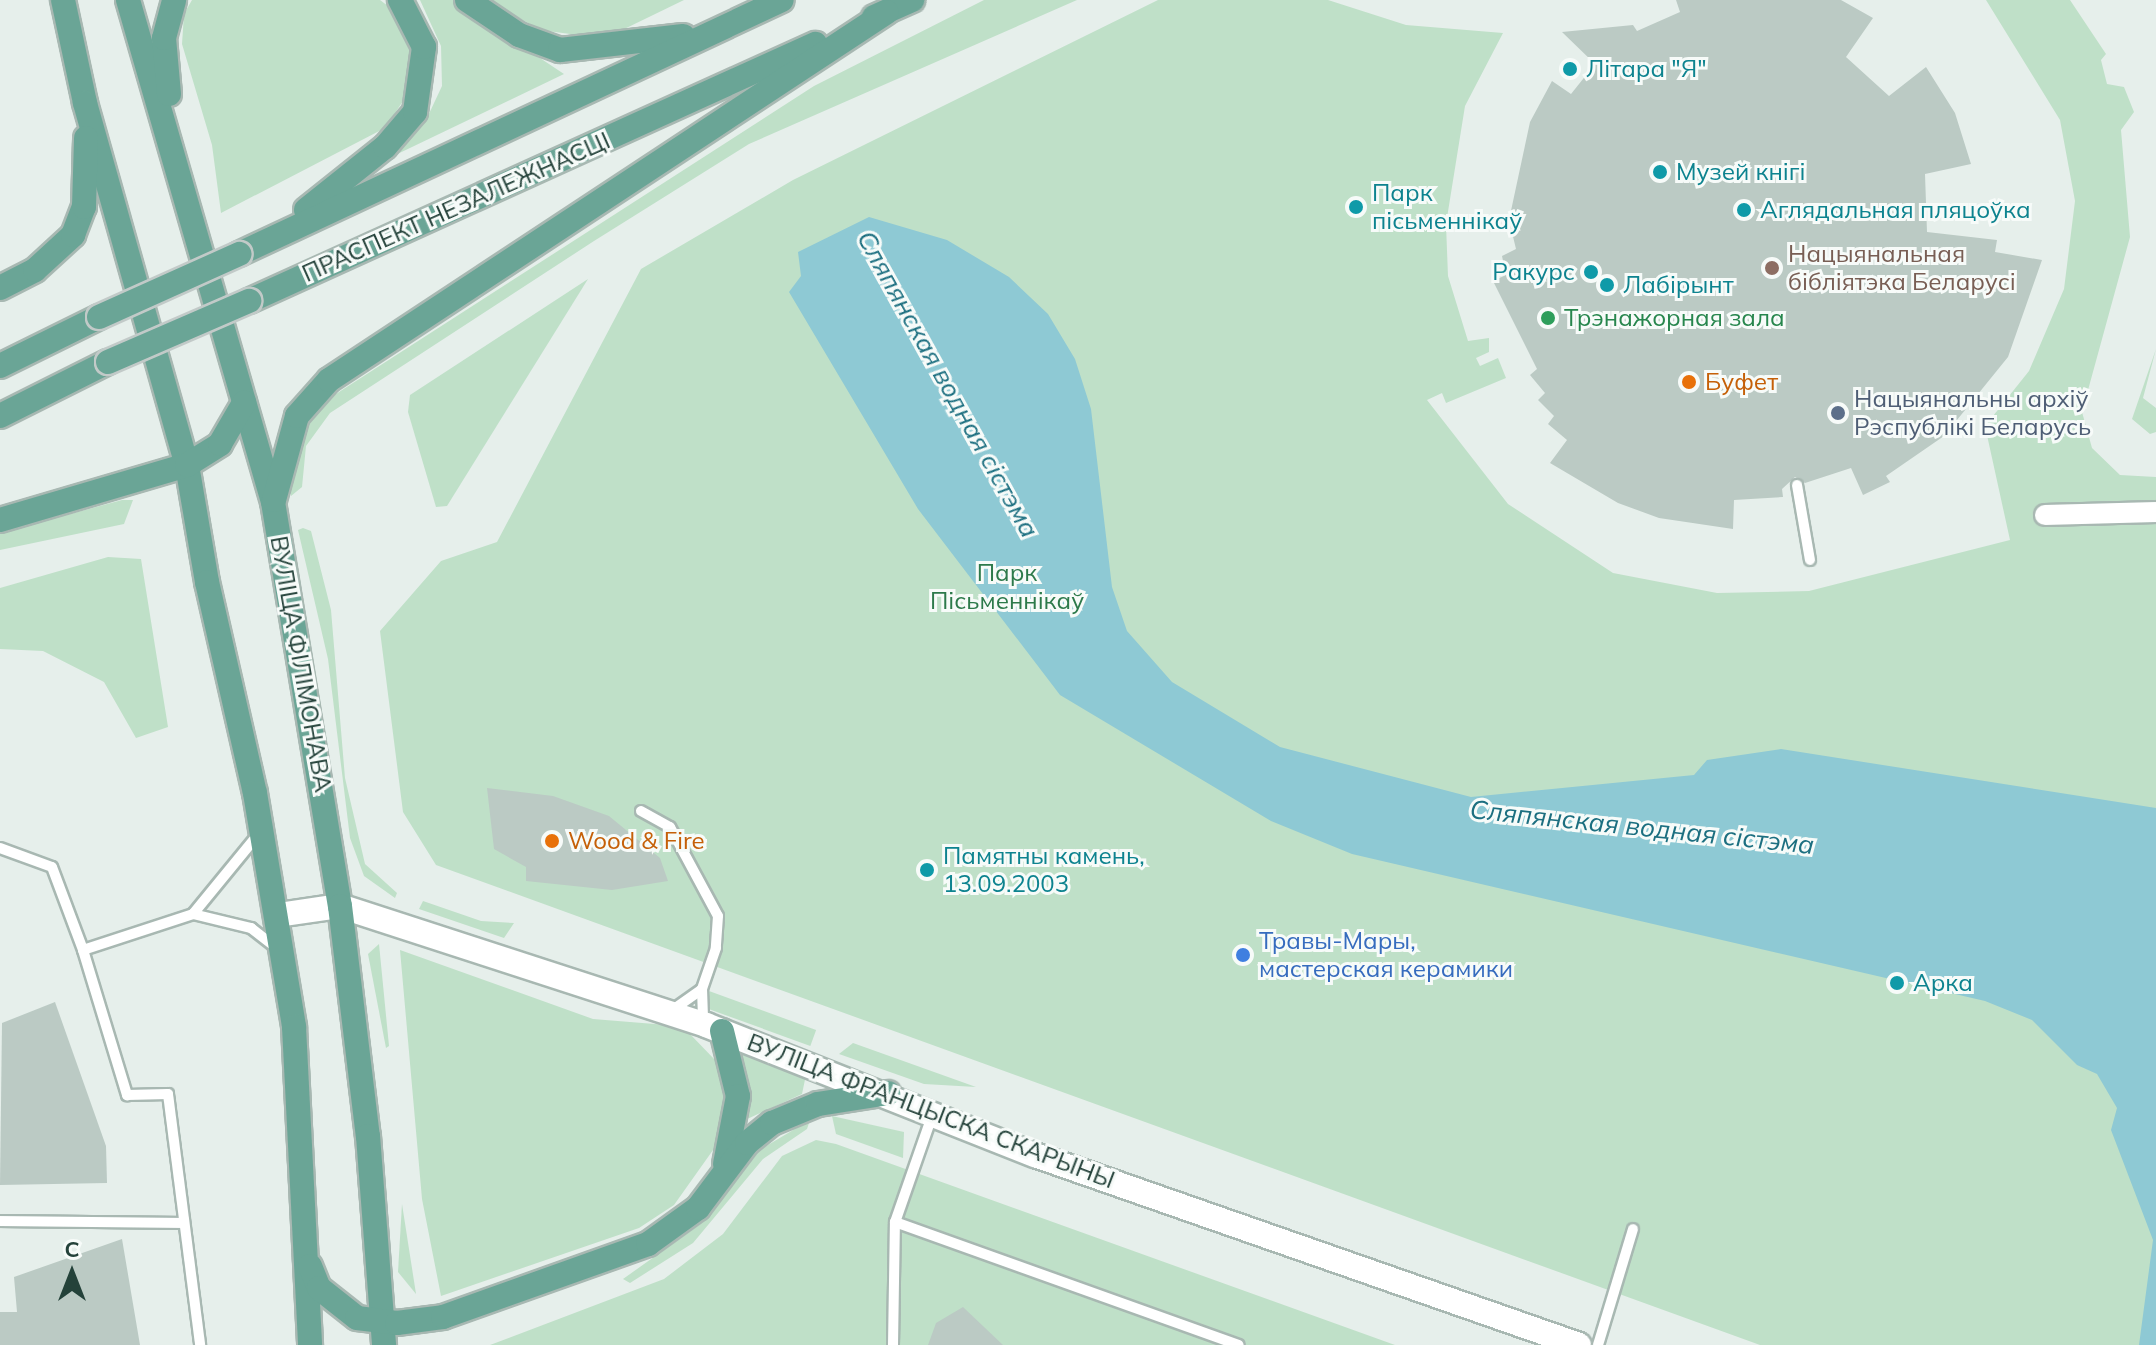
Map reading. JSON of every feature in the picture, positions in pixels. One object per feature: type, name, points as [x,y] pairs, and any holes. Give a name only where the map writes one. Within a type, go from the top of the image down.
[{"type":"main road","points":[[63,0],[85,103],[187,465],[278,915],[285,957],[308,1256],[310,1345]]},
{"type":"main road","name":"ВУЛІЦА ФІЛІМОНАВА","points":[[128,0],[179,164],[273,502],[340,906],[383,1334]]},
{"type":"main road","points":[[174,0],[165,68],[179,164]]},
{"type":"main road","points":[[269,239],[385,147],[415,112],[424,47],[400,0]]},
{"type":"main road","points":[[467,0],[519,35],[560,50],[709,32]]},
{"type":"main road","name":"ПРАСПЕКТ НЕЗАЛЕЖНАСЦІ","points":[[0,366],[99,317],[782,0]]},
{"type":"main road","name":"ПРАСПЕКТ НЕЗАЛЕЖНАСЦІ","points":[[0,416],[108,362],[912,0]]},
{"type":"main road","points":[[273,502],[297,416],[329,380],[887,12]]},
{"type":"main road","points":[[0,288],[52,257],[79,223],[86,187],[85,103]]},
{"type":"main road","points":[[0,520],[187,465],[220,444],[244,403]]},
{"type":"main road","name":"ВУЛІЦА ФРАНЦЫСКА СКАРЫНЫ","points":[[278,915],[340,906],[714,1028],[888,1093],[1035,1155],[1579,1345]]},
{"type":"main road","points":[[714,1028],[738,1111],[721,1182]]},
{"type":"main road","points":[[308,1256],[319,1288],[332,1303],[383,1334],[443,1317],[622,1256],[682,1222],[721,1182],[747,1143],[790,1112],[888,1093]]},
{"type":"street","points":[[2045,515],[2156,512]]},
{"type":"lane","points":[[1797,485],[1810,560]]},
{"type":"lane","points":[[641,811],[670,827],[715,907],[718,938],[702,989],[714,1028]]},
{"type":"lane","points":[[193,914],[262,830]]},
{"type":"lane","points":[[0,848],[52,867],[83,950],[127,1095],[168,1094],[181,1223],[200,1345]]},
{"type":"lane","points":[[83,950],[193,914],[251,928],[285,957]]},
{"type":"lane","points":[[667,1013],[702,989]]},
{"type":"lane","points":[[893,1345],[895,1222],[934,1112]]},
{"type":"lane","points":[[0,1221],[181,1223]]},
{"type":"lane","points":[[895,1222],[1239,1345]]},
{"type":"lane","points":[[1598,1345],[1633,1229]]},
{"type":"green space","points":[[192,0],[380,0],[392,9],[413,51],[411,89],[385,128],[221,213],[212,145],[182,44],[184,14]]},
{"type":"green space","points":[[420,0],[453,0],[564,74],[387,159],[427,118],[442,86],[441,46]]},
{"type":"green space","points":[[489,0],[684,0],[614,34],[593,37],[540,30]]},
{"type":"green space","points":[[984,0],[1077,0],[749,144],[594,241],[330,413],[306,446],[302,487],[291,496],[288,463],[297,433],[325,401],[814,86]]},
{"type":"green space","name":"Парк Пісьменнікаў","points":[[1158,0],[1328,0],[1406,25],[1503,33],[1465,106],[1446,224],[1448,276],[1468,341],[1489,338],[1489,352],[1476,358],[1480,366],[1498,358],[1506,378],[1446,403],[1442,393],[1427,400],[1508,504],[1613,573],[1717,593],[1809,591],[2010,540],[1985,426],[2029,371],[2064,289],[2075,201],[2060,120],[1986,0],[2070,0],[2106,54],[2101,60],[2107,84],[2124,87],[2134,112],[2121,130],[2130,237],[2082,412],[2092,448],[2120,475],[2156,477],[2156,1345],[1760,1345],[436,865],[403,812],[380,631],[441,561],[497,542],[641,269],[793,180]]},
{"type":"green space","points":[[588,279],[447,506],[436,507],[408,412],[410,395]]},
{"type":"green space","points":[[2156,349],[2143,398],[2156,408],[2156,432],[2150,434],[2132,419]]},
{"type":"green space","points":[[122,500],[133,500],[124,524],[0,550],[0,533]]},
{"type":"green space","points":[[298,530],[311,531],[331,610],[345,778],[365,864],[397,893],[395,898],[364,876],[350,838],[328,659]]},
{"type":"green space","points":[[108,557],[141,559],[168,727],[136,738],[104,682],[43,651],[0,649],[0,588]]},
{"type":"green space","points":[[423,901],[481,921],[514,923],[504,938],[419,909]]},
{"type":"green space","points":[[379,944],[389,1046],[386,1048],[368,954]]},
{"type":"green space","points":[[400,950],[593,1019],[667,1025],[689,1033],[716,1061],[727,1088],[718,1143],[674,1205],[639,1228],[441,1296],[422,1199]]},
{"type":"green space","points":[[709,991],[816,1030],[810,1046],[703,1007]]},
{"type":"green space","points":[[853,1043],[976,1087],[924,1084],[839,1054]]},
{"type":"green space","points":[[732,1044],[807,1070],[802,1094],[745,1120],[746,1076]]},
{"type":"green space","points":[[832,1116],[904,1132],[903,1158],[836,1134]]},
{"type":"green space","points":[[810,1120],[807,1129],[763,1159],[693,1243],[630,1283],[623,1279],[699,1225],[761,1149]]},
{"type":"green space","points":[[816,1140],[836,1144],[1395,1345],[490,1345],[664,1279],[723,1234],[782,1156]]},
{"type":"green space","points":[[402,1204],[416,1294],[398,1272]]},
{"type":"water","name":"Сляпянская водная сістэма","points":[[869,217],[947,240],[1009,277],[1048,314],[1075,359],[1091,409],[1112,587],[1127,631],[1172,682],[1280,747],[1471,797],[1694,775],[1707,760],[1781,749],[2156,808],[2156,1345],[2139,1345],[2153,1240],[2111,1130],[2117,1108],[2097,1074],[2077,1065],[2032,1020],[1985,1001],[1352,854],[1271,821],[1060,695],[918,509],[789,292],[801,276],[798,252]]},
{"type":"building","name":"Нацыянальная бібліятэка Беларусі","points":[[1676,0],[1841,0],[1873,18],[1846,57],[1889,96],[1926,67],[1955,113],[1971,164],[1925,174],[1927,232],[1997,240],[1995,252],[2042,260],[2008,357],[1944,436],[1886,476],[1890,482],[1863,495],[1851,468],[1805,483],[1795,477],[1782,489],[1783,497],[1734,500],[1733,529],[1659,518],[1618,503],[1550,463],[1567,440],[1548,424],[1554,416],[1538,400],[1545,393],[1530,375],[1537,369],[1493,281],[1506,275],[1502,256],[1516,249],[1509,220],[1530,122],[1552,81],[1571,94],[1595,64],[1562,32],[1633,25],[1637,31],[1680,12]]},
{"type":"building","points":[[487,788],[553,796],[609,816],[660,858],[668,881],[612,890],[526,881],[526,867],[494,849]]},
{"type":"building","points":[[55,1002],[106,1146],[107,1183],[0,1185],[2,1023]]},
{"type":"building","points":[[122,1239],[140,1345],[0,1345],[0,1312],[17,1312],[14,1277]]},
{"type":"building","points":[[963,1307],[1003,1345],[928,1345],[936,1323]]},
{"type":"place","name":"Літара \"Я\"","points":[[1570,69]]},
{"type":"place","name":"Музей кнігі","points":[[1660,172]]},
{"type":"place","name":"Парк пісьменнікаў","points":[[1356,207]]},
{"type":"place","name":"Аглядальная пляцоўка","points":[[1744,210]]},
{"type":"place","name":"Нацыянальная бібліятэка Беларусі","points":[[1772,268]]},
{"type":"place","name":"Ракурс","points":[[1591,272]]},
{"type":"place","name":"Лабірынт","points":[[1607,285]]},
{"type":"place","name":"Трэнажорная зала","points":[[1548,318]]},
{"type":"place","name":"Буфет","points":[[1689,382]]},
{"type":"place","name":"Нацыянальны архіў Рэспублікі Беларусь","points":[[1838,413]]},
{"type":"place","name":"Wood & Fire","points":[[552,841]]},
{"type":"place","name":"Памятны камень, 13.09.2003","points":[[927,870]]},
{"type":"place","name":"Травы-Мары, мастерская керамики","points":[[1243,955]]},
{"type":"place","name":"Арка","points":[[1897,983]]}]
